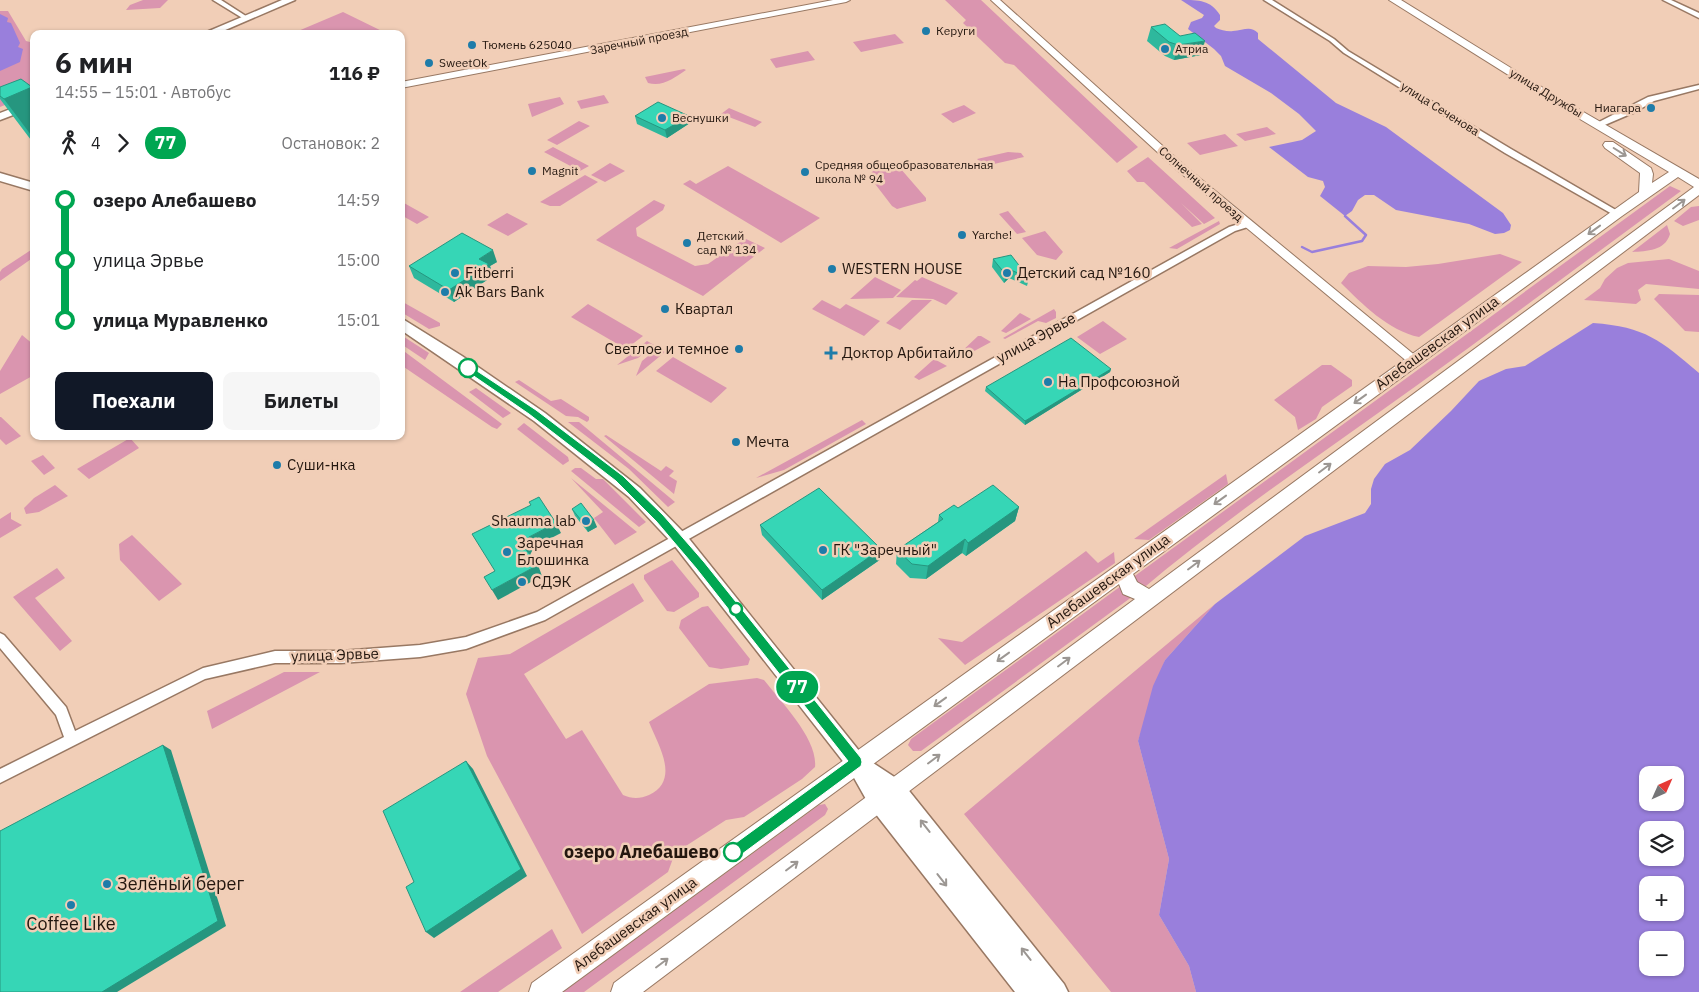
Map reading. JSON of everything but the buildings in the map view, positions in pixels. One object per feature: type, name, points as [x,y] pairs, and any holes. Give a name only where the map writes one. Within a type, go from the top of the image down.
[{"type":"main road","points":[[217,30],[290,0]]},
{"type":"main road","name":"улица Дружбы","points":[[1394,0],[1557,101],[1699,184]]},
{"type":"main road","points":[[1557,101],[1567,119],[1646,170],[1648,175],[1644,184],[1646,192]]},
{"type":"main road","points":[[0,117],[30,105]]},
{"type":"main road","name":"Алебашевская улица","points":[[542,992],[856,762],[1646,192],[1677,172]]},
{"type":"main road","points":[[0,177],[30,186]]},
{"type":"main road","points":[[623,992],[1699,189]]},
{"type":"main road","points":[[405,326],[532,412],[620,478],[680,540],[856,762],[1056,992]]},
{"type":"main road","points":[[1122,571],[1130,588],[1150,598]]},
{"type":"main road","points":[[886,795],[906,834],[1029,992]]},
{"type":"street","points":[[216,0],[246,18]]},
{"type":"street","name":"Заречный проезд","points":[[405,84],[840,0]]},
{"type":"street","name":"Солнечный проезд","points":[[995,0],[1181,168],[1413,360]]},
{"type":"street","name":"улица Сеченова","points":[[1267,0],[1332,40],[1346,52],[1508,151],[1617,213]]},
{"type":"street","points":[[1666,0],[1699,16]]},
{"type":"street","points":[[1598,125],[1632,110],[1651,98],[1699,87]]},
{"type":"street","name":"улица Эрвье","points":[[0,776],[71,738],[204,674],[275,657],[341,657],[420,651],[466,642],[501,632],[541,616],[680,540],[1232,229],[1248,224]]},
{"type":"street","points":[[0,640],[61,711],[71,738]]},
{"type":"shaded area","points":[[143,0],[168,0],[160,8],[126,10],[130,5]]},
{"type":"shaded area","points":[[945,0],[981,0],[1138,147],[1117,163],[1014,65],[1005,63],[963,23],[966,20]]},
{"type":"shaded area","points":[[1181,0],[1199,1],[1212,6],[1220,15],[1220,20],[1214,26],[1216,28],[1229,31],[1252,29],[1258,33],[1258,39],[1336,103],[1386,127],[1503,213],[1511,225],[1510,230],[1495,234],[1469,224],[1396,210],[1374,195],[1365,195],[1358,200],[1352,211],[1345,216],[1320,196],[1325,187],[1323,181],[1308,177],[1269,147],[1302,140],[1316,131],[1299,114],[1271,93],[1225,66],[1221,56],[1214,49],[1188,29],[1191,22],[1202,18],[1204,15]]},
{"type":"shaded area","points":[[0,11],[8,11],[26,41],[30,42],[30,95],[0,107]]},
{"type":"shaded area","points":[[343,12],[380,30],[300,30]]},
{"type":"shaded area","points":[[0,14],[8,18],[7,22],[11,23],[20,43],[18,47],[23,49],[20,62],[0,71]]},
{"type":"shaded area","points":[[895,34],[904,43],[861,52],[853,42]]},
{"type":"shaded area","points":[[808,51],[815,60],[776,68],[770,59]]},
{"type":"shaded area","points":[[686,70],[673,79],[659,84],[648,83],[645,77]]},
{"type":"shaded area","points":[[604,95],[609,103],[581,109],[577,101]]},
{"type":"shaded area","points":[[560,97],[564,104],[532,117],[528,104]]},
{"type":"shaded area","points":[[964,105],[976,113],[953,123],[941,114]]},
{"type":"shaded area","points":[[729,108],[762,122],[755,127],[721,114]]},
{"type":"shaded area","points":[[579,121],[590,126],[557,145],[547,140]]},
{"type":"shaded area","points":[[1267,127],[1276,134],[1245,141],[1236,134]]},
{"type":"shaded area","points":[[1225,134],[1238,146],[1200,155],[1187,143]]},
{"type":"shaded area","points":[[553,147],[589,166],[580,171],[544,152]]},
{"type":"shaded area","points":[[1008,152],[1021,153],[1024,157],[985,166],[977,159]]},
{"type":"shaded area","points":[[1148,157],[1215,218],[1204,224],[1181,203],[1202,224],[1192,227],[1144,182],[1137,182],[1127,171]]},
{"type":"shaded area","points":[[610,163],[625,171],[605,182],[591,175]]},
{"type":"shaded area","points":[[728,166],[820,218],[781,243],[683,184],[690,180],[696,184]]},
{"type":"shaded area","points":[[892,166],[900,168],[926,198],[926,201],[897,209],[892,206],[869,176],[873,171]]},
{"type":"shaded area","points":[[585,175],[598,182],[560,206],[550,206],[540,202]]},
{"type":"shaded area","points":[[1670,186],[1681,191],[1449,362],[1241,511],[1140,591],[921,751],[913,751],[908,745],[911,739]]},
{"type":"shaded area","points":[[654,200],[665,205],[663,210],[636,228],[637,236],[695,266],[708,264],[746,239],[765,248],[703,296],[596,240]]},
{"type":"shaded area","points":[[405,204],[429,217],[417,224],[405,217]]},
{"type":"shaded area","points":[[1699,206],[1699,220],[1683,226],[1674,221],[1691,207]]},
{"type":"shaded area","points":[[1008,211],[1026,232],[1017,234],[999,214]]},
{"type":"shaded area","points":[[507,213],[528,224],[508,236],[487,225]]},
{"type":"shaded area","points":[[1219,221],[1220,224],[1177,249],[1169,248]]},
{"type":"shaded area","points":[[1667,225],[1670,234],[1664,244],[1655,249],[1632,252]]},
{"type":"shaded area","points":[[1045,231],[1063,252],[1056,260],[1037,255],[1022,238]]},
{"type":"shaded area","points":[[30,251],[30,260],[0,281],[2,269]]},
{"type":"shaded area","points":[[1500,254],[1522,262],[1419,337],[1408,334],[1387,323],[1367,308],[1341,283],[1349,273],[1368,266],[1406,267]]},
{"type":"shaded area","points":[[1669,259],[1699,271],[1699,289],[1646,284],[1638,290],[1641,300],[1636,304],[1584,300],[1600,288],[1605,279],[1617,268],[1628,263]]},
{"type":"shaded area","points":[[875,277],[901,290],[893,298],[850,299]]},
{"type":"shaded area","points":[[922,277],[958,293],[946,305],[933,299],[896,297],[915,280],[917,281]]},
{"type":"shaded area","points":[[1659,294],[1699,295],[1699,332],[1685,331],[1654,299]]},
{"type":"shaded area","points":[[822,300],[840,309],[846,304],[880,321],[864,336],[812,309]]},
{"type":"shaded area","points":[[912,300],[932,300],[900,330],[886,323]]},
{"type":"shaded area","points":[[405,303],[440,323],[440,326],[429,329],[405,314]]},
{"type":"shaded area","points":[[588,304],[643,336],[626,349],[571,317]]},
{"type":"shaded area","points":[[1054,309],[1056,318],[1046,323],[1038,321],[1005,339],[1003,338]]},
{"type":"shaded area","points":[[1020,313],[1031,319],[1006,333],[1001,331]]},
{"type":"shaded area","points":[[1103,321],[1127,339],[1100,354],[1077,337]]},
{"type":"shaded area","points":[[1593,323],[1626,328],[1651,337],[1699,373],[1699,992],[1196,992],[1189,966],[1159,915],[1169,859],[1138,741],[1153,686],[1165,660],[1215,604],[1305,536],[1365,513],[1371,504],[1371,489],[1374,479],[1385,464],[1410,450],[1479,381],[1506,369],[1525,366]]},
{"type":"shaded area","points":[[22,335],[30,342],[30,377],[0,394],[0,371]]},
{"type":"shaded area","points":[[978,336],[991,342],[965,356],[960,353]]},
{"type":"shaded area","points":[[405,338],[429,353],[425,360],[405,347]]},
{"type":"shaded area","points":[[647,341],[654,345],[638,358],[617,365]]},
{"type":"shaded area","points":[[658,348],[665,352],[636,376],[642,361]]},
{"type":"shaded area","points":[[405,352],[502,424],[497,429],[405,368]]},
{"type":"shaded area","points":[[673,357],[727,388],[711,403],[656,371]]},
{"type":"shaded area","points":[[933,360],[947,366],[919,380],[914,377]]},
{"type":"shaded area","points":[[1322,365],[1331,365],[1352,380],[1352,386],[1322,407],[1316,419],[1298,430],[1295,417],[1274,400]]},
{"type":"shaded area","points":[[519,380],[551,401],[561,399],[589,417],[589,420],[587,422],[578,417],[566,416],[515,382]]},
{"type":"shaded area","points":[[476,388],[511,413],[503,418],[469,392]]},
{"type":"shaded area","points":[[0,417],[21,436],[6,445],[0,439]]},
{"type":"shaded area","points":[[862,420],[866,424],[784,470],[756,478]]},
{"type":"shaded area","points":[[568,422],[579,422],[675,502],[668,507],[629,469]]},
{"type":"shaded area","points":[[524,423],[568,457],[569,461],[563,465],[517,429]]},
{"type":"shaded area","points":[[606,435],[661,471],[666,466],[674,471],[669,476],[677,481],[674,494],[604,436]]},
{"type":"shaded area","points":[[127,440],[132,440],[139,448],[89,479],[77,469]]},
{"type":"shaded area","points":[[43,455],[55,468],[44,475],[31,461]]},
{"type":"shaded area","points":[[575,468],[581,468],[596,479],[603,479],[646,522],[639,527],[571,471]]},
{"type":"shaded area","points":[[1226,474],[1228,484],[1149,540],[1134,539]]},
{"type":"shaded area","points":[[571,478],[637,532],[615,545],[594,518],[603,512]]},
{"type":"shaded area","points":[[55,485],[68,496],[39,512],[26,514],[24,508],[34,498]]},
{"type":"shaded area","points":[[11,512],[11,519],[22,525],[0,538],[0,519]]},
{"type":"shaded area","points":[[132,535],[182,584],[159,601],[120,560],[119,544]]},
{"type":"shaded area","points":[[1086,551],[1098,563],[1114,552],[1115,563],[965,665],[938,638],[962,642]]},
{"type":"shaded area","points":[[672,560],[699,593],[699,597],[674,612],[667,611],[644,579],[644,575]]},
{"type":"shaded area","points":[[57,568],[65,578],[35,598],[72,641],[60,651],[13,597]]},
{"type":"shaded area","points":[[633,583],[644,601],[524,674],[566,739],[582,730],[623,795],[636,798],[646,796],[659,788],[664,780],[665,771],[661,751],[649,722],[709,684],[757,678],[764,680],[805,733],[811,745],[815,767],[802,779],[744,817],[726,820],[675,853],[668,872],[582,934],[487,756],[466,694],[478,658],[510,654]]},
{"type":"shaded area","points":[[1215,604],[1165,660],[1138,741],[1169,859],[1159,915],[1189,966],[1196,992],[1111,992],[964,814]]},
{"type":"shaded area","points":[[708,606],[750,659],[748,665],[721,669],[709,667],[679,628],[681,620],[702,607]]},
{"type":"shaded area","points":[[284,672],[320,672],[212,729],[207,711]]},
{"type":"shaded area","points":[[825,804],[828,809],[825,815],[584,992],[563,992],[819,805]]},
{"type":"shaded area","points":[[552,929],[562,948],[498,992],[460,992]]},
{"type":"waterway","points":[[1302,247],[1312,252],[1362,241],[1366,235],[1345,216]]},
{"type":"bus line","name":"77","points":[[468,368],[532,412],[620,478],[660,518],[680,540],[856,762],[733,852]]},
{"type":"place","name":"Керуги","points":[[926,31]]},
{"type":"place","name":"Тюмень 625040","points":[[472,45]]},
{"type":"place","name":"Атриа","points":[[1165,49]]},
{"type":"place","name":"SweetOk","points":[[429,63]]},
{"type":"place","name":"Ниагара","points":[[1651,108]]},
{"type":"place","name":"Веснушки","points":[[662,118]]},
{"type":"place","name":"Magnit","points":[[532,171]]},
{"type":"place","name":"Средняя общеобразовательная школа № 94","points":[[805,172]]},
{"type":"place","name":"Yarche!","points":[[962,235]]},
{"type":"place","name":"Детский сад № 134","points":[[687,243]]},
{"type":"place","name":"WESTERN HOUSE","points":[[832,269]]},
{"type":"place","name":"Fitberri","points":[[455,273]]},
{"type":"place","name":"Детский сад №160","points":[[1007,273]]},
{"type":"place","name":"Ak Bars Bank","points":[[445,292]]},
{"type":"place","name":"Квартал","points":[[665,309]]},
{"type":"place","name":"Светлое и темное","points":[[739,349]]},
{"type":"place","name":"Доктор Арбитайло","points":[[831,353]]},
{"type":"place","name":"На Профсоюзной","points":[[1048,382]]},
{"type":"place","name":"Мечта","points":[[736,442]]},
{"type":"place","name":"Суши-нка","points":[[277,465]]},
{"type":"place","name":"Shaurma lab","points":[[586,521]]},
{"type":"place","name":"ГК \"Заречный\"","points":[[823,550]]},
{"type":"place","name":"Заречная Блошинка","points":[[507,552]]},
{"type":"place","name":"СДЭК","points":[[522,582]]},
{"type":"place","name":"озеро Алебашево","points":[[733,852]]},
{"type":"place","name":"Зелёный берег","points":[[107,884]]},
{"type":"place","name":"Coffee Like","points":[[71,905]]}]
